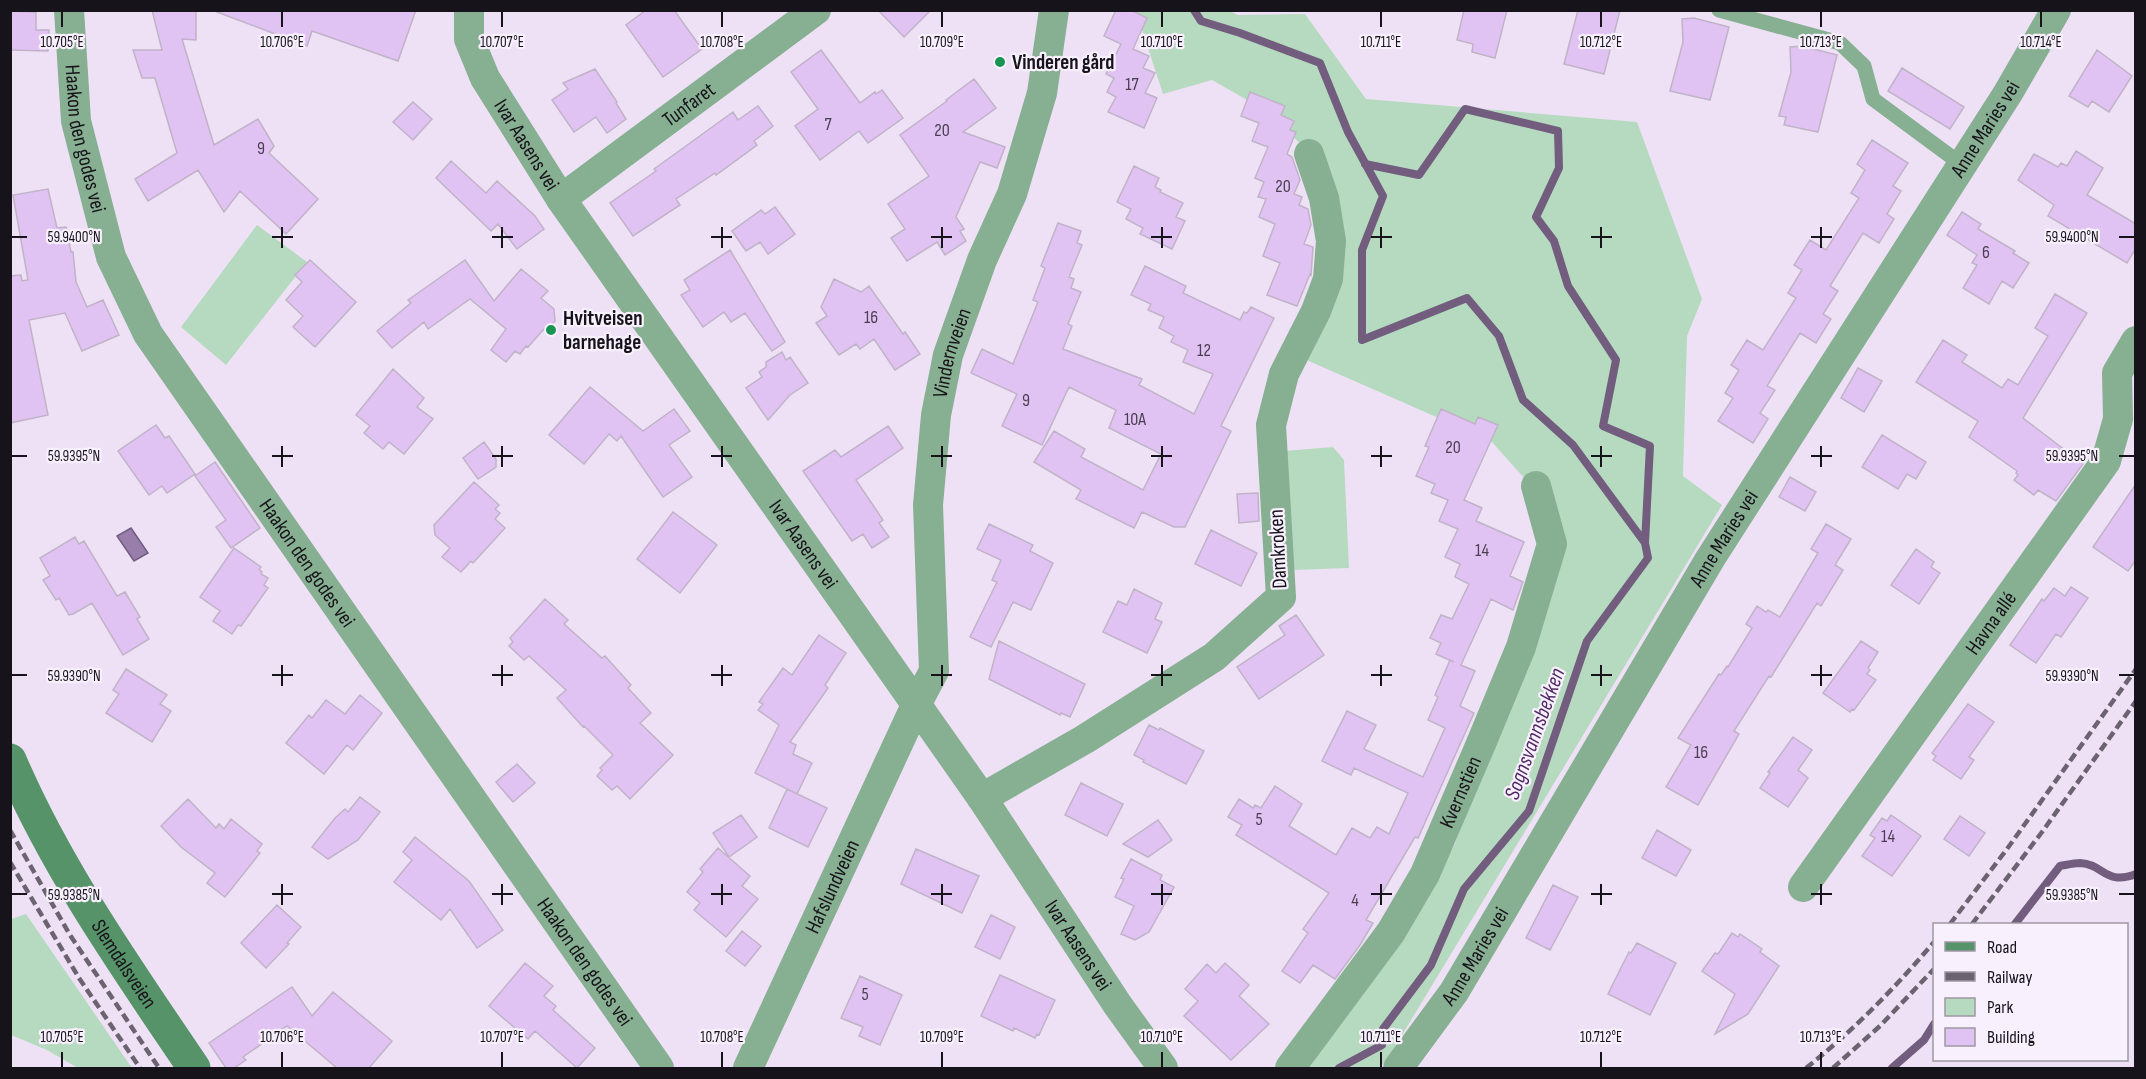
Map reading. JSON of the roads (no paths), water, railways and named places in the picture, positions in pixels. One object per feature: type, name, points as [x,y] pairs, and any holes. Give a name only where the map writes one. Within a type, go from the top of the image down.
[{"type":"main road","name":"Slemdalsveien","points":[[10,760],[62,861],[142,992],[194,1068]]},
{"type":"street","name":"Haakon den godes vei","points":[[69,10],[76,121],[111,257],[148,334],[659,1068]]},
{"type":"street","name":"Ivar Aasens vei","points":[[469,10],[469,39],[485,78],[561,200],[982,798],[1117,1004],[1163,1068]]},
{"type":"street","name":"Tunfaret","points":[[561,200],[816,10]]},
{"type":"street","name":"Vindernveien","points":[[916,705],[934,671],[928,505],[936,416],[948,356],[982,260],[1012,194],[1042,93],[1054,10]]},
{"type":"street","name":"Anne Maries vei","points":[[1398,1068],[1454,992],[1710,559],[2008,93],[2056,10]]},
{"type":"street","name":"Damkroken","points":[[982,798],[1085,739],[1214,657],[1281,597],[1271,425],[1284,374],[1316,311],[1328,279],[1332,241],[1324,198],[1309,154]]},
{"type":"street","name":"Havna allé","points":[[1803,887],[2106,461],[2118,419],[2117,373],[2136,341]]},
{"type":"street","name":"Kvernstien","points":[[1290,1068],[1392,932],[1425,874],[1480,746],[1521,647],[1552,544],[1536,486]]},
{"type":"street","name":"Hafslundveien","points":[[748,1068],[916,705]]},
{"type":"lane","points":[[1719,10],[1840,43],[1864,66],[1873,99],[1961,164]]},
{"type":"waterway","name":"Sognsvannsbekken","points":[[1194,10],[1201,21],[1320,63],[1348,132],[1383,196],[1362,250],[1362,340],[1467,298],[1499,336],[1523,400],[1573,445],[1645,543],[1648,558],[1587,641],[1529,811],[1464,889],[1431,965],[1383,1029],[1382,1045],[1339,1068]]},
{"type":"waterway","name":"Sognsvannsbekken","points":[[1365,164],[1419,175],[1465,109],[1558,131],[1559,168],[1536,217],[1554,241],[1568,286],[1616,360],[1603,426],[1650,446],[1645,543]]},
{"type":"waterway","points":[[2016,923],[2060,866],[2088,864],[2111,876],[2126,877],[2136,874]]},
{"type":"waterway","points":[[1892,1068],[1924,1040],[1933,1026]]},
{"type":"railway","points":[[1951,923],[2007,849],[2136,669]]},
{"type":"railway","points":[[1973,923],[2042,832],[2136,701]]},
{"type":"railway","points":[[10,830],[70,935],[159,1068]]},
{"type":"railway","points":[[10,862],[79,978],[140,1068]]},
{"type":"railway","points":[[1806,1068],[1873,1008],[1933,943]]},
{"type":"railway","points":[[1833,1068],[1880,1026],[1933,970]]},
{"type":"place","name":"Vinderen gård","points":[[1000,62]]},
{"type":"place","name":"Hvitveisen barnehage","points":[[551,330]]}]
